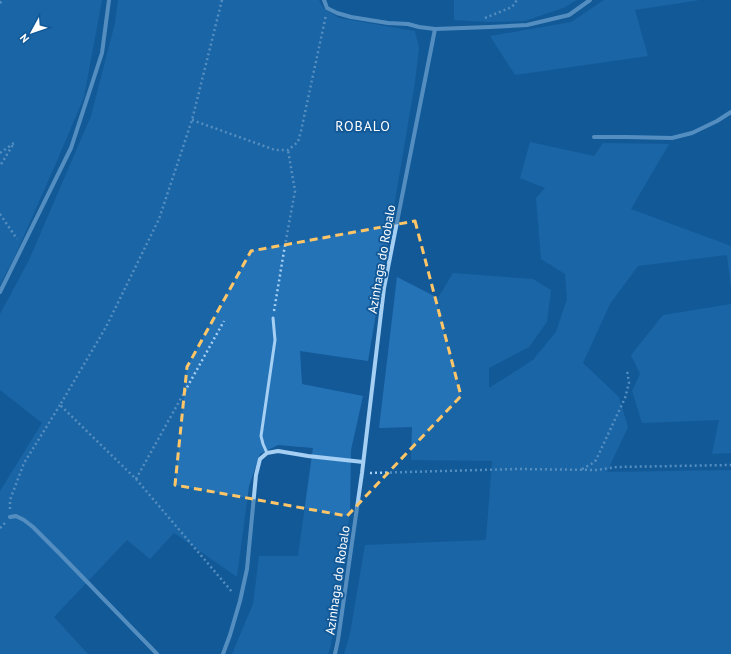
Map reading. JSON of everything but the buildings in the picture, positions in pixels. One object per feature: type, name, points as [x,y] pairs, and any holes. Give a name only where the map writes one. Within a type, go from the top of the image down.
[{"type":"street","points":[[0,292],[71,148],[102,53],[109,0]]},
{"type":"street","points":[[324,0],[327,8],[351,17],[435,29],[527,25],[569,14],[590,0]]},
{"type":"street","name":"Azinhaga do Robalo","points":[[335,654],[362,473],[384,288],[435,29]]},
{"type":"street","points":[[594,137],[672,138],[692,133],[731,112]]},
{"type":"street","points":[[223,654],[240,601],[247,570],[256,475],[260,459],[267,453],[278,451],[363,462]]},
{"type":"street","points":[[10,517],[16,516],[33,527],[157,654]]},
{"type":"lane","points":[[267,453],[262,444],[262,436],[275,340],[272,318]]},
{"type":"path","points":[[0,3],[3,0]]},
{"type":"path","points":[[0,528],[10,517],[10,500],[24,463],[106,327],[159,219],[192,120],[222,0]]},
{"type":"path","points":[[484,18],[512,7],[517,0]]},
{"type":"path","points":[[192,120],[275,150],[288,150],[298,142],[327,8]]},
{"type":"path","points":[[0,153],[14,143],[0,166]]},
{"type":"path","points":[[272,318],[295,191],[288,150]]},
{"type":"path","points":[[0,214],[23,248]]},
{"type":"path","points":[[136,479],[224,321]]},
{"type":"path","points":[[581,469],[596,460],[625,398],[629,383],[627,370]]},
{"type":"path","points":[[60,405],[136,479],[240,601]]},
{"type":"path","points":[[362,473],[517,469],[597,470],[617,467],[731,464]]},
{"type":"highlighted area","points":[[415,221],[461,396],[347,516],[175,485],[187,367],[251,251]]},
{"type":"shaded area","points":[[0,0],[102,0],[84,97],[14,258],[0,285]]},
{"type":"shaded area","points":[[118,0],[319,0],[323,8],[339,18],[415,31],[419,48],[415,82],[368,361],[300,351],[302,384],[363,396],[351,450],[350,513],[331,645],[328,654],[232,654],[253,604],[259,556],[298,556],[313,448],[278,445],[260,454],[249,486],[237,577],[174,533],[150,559],[127,540],[54,617],[88,654],[0,654],[0,491],[42,423],[0,390],[0,314],[29,260],[91,116],[115,23]]},
{"type":"shaded area","points":[[454,0],[577,0],[563,8],[525,21],[487,22],[454,20]]},
{"type":"shaded area","points":[[604,0],[700,0],[635,10],[648,56],[515,75],[490,36],[571,22]]},
{"type":"shaded area","points":[[530,142],[594,156],[603,143],[669,144],[631,209],[731,246],[731,289],[727,255],[638,266],[610,304],[583,363],[619,397],[628,427],[607,472],[731,470],[731,654],[344,654],[350,634],[365,545],[486,540],[492,461],[411,460],[412,427],[379,428],[397,277],[438,298],[453,273],[533,279],[551,290],[547,322],[529,347],[489,368],[489,388],[533,360],[556,332],[567,299],[565,274],[541,259],[536,198],[545,188],[520,178]]},
{"type":"shaded area","points":[[731,304],[731,453],[712,454],[719,420],[642,423],[632,391],[640,374],[631,355],[663,315]]},
{"type":"district","name":"ROBALO","points":[[363,126]]}]
